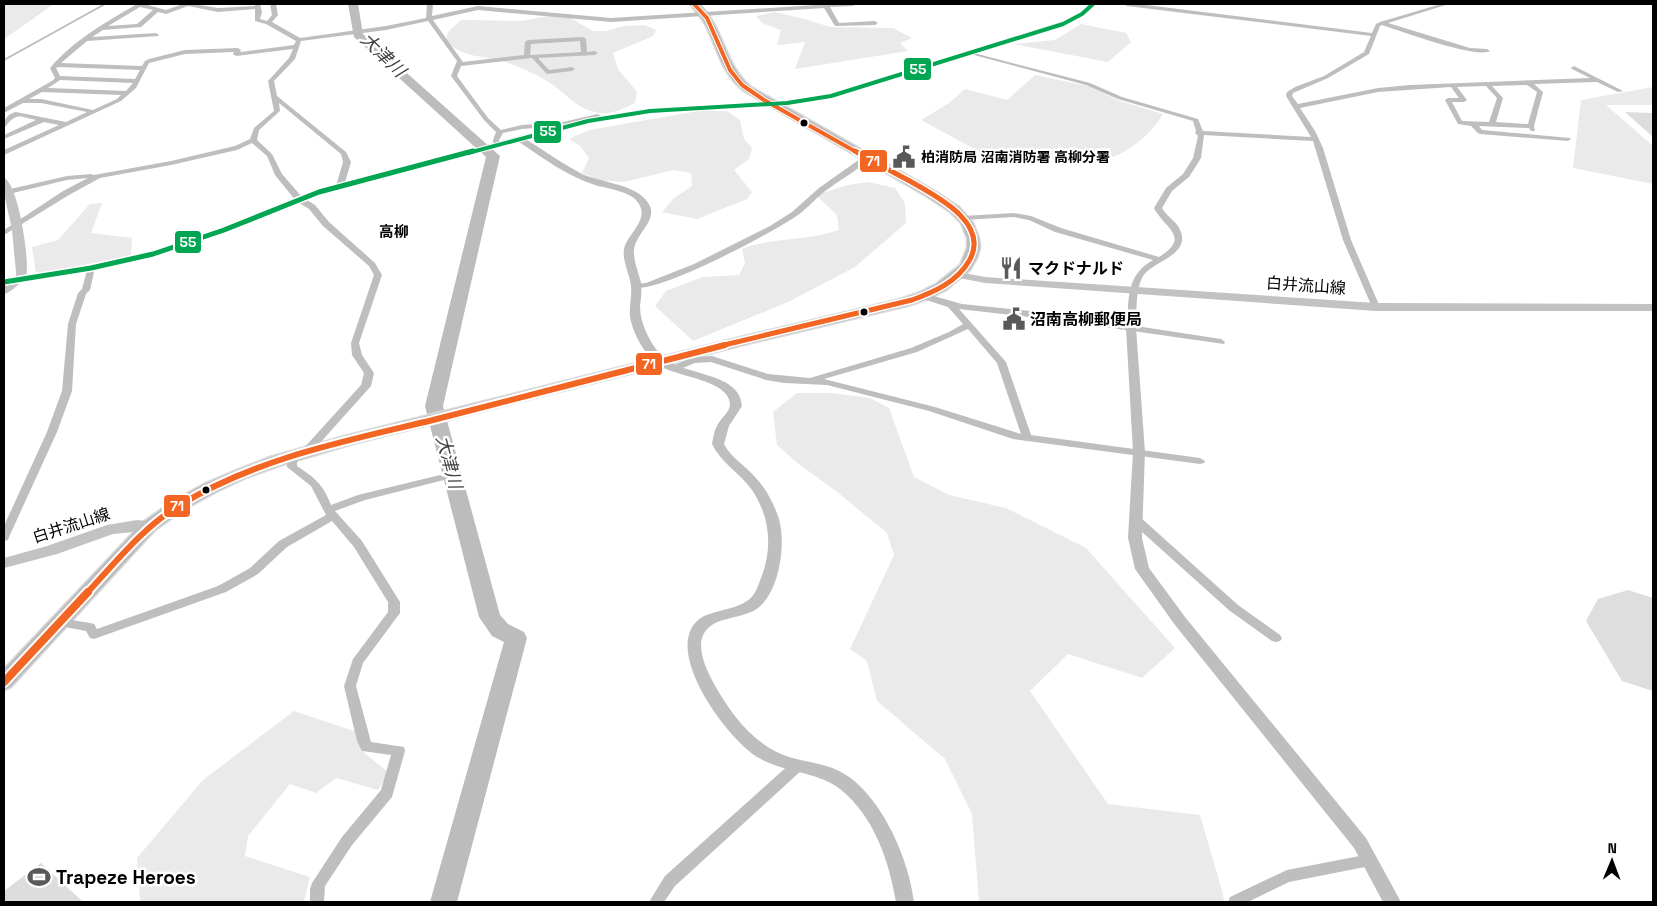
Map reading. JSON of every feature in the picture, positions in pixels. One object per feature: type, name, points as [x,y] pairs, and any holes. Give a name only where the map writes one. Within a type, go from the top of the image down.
[{"type":"main road","points":[[4,682],[149,526],[168,511],[204,490],[240,474],[299,453],[660,361],[886,307],[923,296],[944,286],[958,276],[972,253],[974,243],[970,228],[963,218],[940,200],[770,104],[744,86],[730,71],[705,14],[694,4]]},
{"type":"main road","points":[[4,181],[16,225],[23,274],[21,279],[4,291]]},
{"type":"main road","name":"白井流山線","points":[[958,276],[985,280],[1376,307],[1653,308]]},
{"type":"main road","name":"白井流山線","points":[[4,563],[51,550],[119,527],[137,524],[149,526]]},
{"type":"street","points":[[58,78],[53,71],[56,65],[72,48],[100,28],[141,4],[166,12],[188,4],[218,10],[258,5],[257,20],[289,32],[298,40],[362,32],[478,8],[611,20],[790,6],[853,4]]},
{"type":"street","points":[[268,24],[276,15],[273,4]]},
{"type":"street","points":[[430,4],[429,17],[458,58],[459,64],[454,76],[486,119],[500,132]]},
{"type":"street","points":[[4,282],[91,268],[144,256],[196,240],[299,199],[340,186],[601,118],[650,111],[770,104],[831,96],[1068,22],[1082,14],[1093,4]]},
{"type":"street","points":[[1127,4],[1374,35]]},
{"type":"street","points":[[1376,307],[1347,240],[1328,172],[1316,140],[1289,96],[1290,92],[1326,77],[1367,53],[1378,25],[1446,4]]},
{"type":"street","points":[[826,6],[837,24],[875,23]]},
{"type":"street","points":[[132,36],[139,26],[157,10]]},
{"type":"street","points":[[1382,23],[1470,50],[1487,52]]},
{"type":"street","points":[[100,28],[139,26]]},
{"type":"street","points":[[85,39],[156,35]]},
{"type":"street","points":[[560,54],[575,71],[547,72],[530,56],[528,42],[583,39],[584,53]]},
{"type":"street","points":[[237,148],[253,140],[256,130],[276,111],[271,81],[292,59],[298,40]]},
{"type":"street","points":[[4,153],[114,103],[128,93],[137,81],[146,62],[151,60],[185,52],[238,50],[236,54],[296,47]]},
{"type":"street","points":[[459,64],[530,56],[595,52]]},
{"type":"street","points":[[972,53],[1088,84],[1120,98],[1196,120],[1201,143],[1193,166],[1186,175],[1168,190],[1158,208],[1160,215],[1176,229],[1178,236],[1177,244],[1171,254],[1139,276],[1135,290],[1131,328],[1136,369],[1139,452],[1135,538],[1138,560],[1151,583],[1360,843],[1392,902]]},
{"type":"street","points":[[56,65],[143,68]]},
{"type":"street","points":[[1574,68],[1620,91]]},
{"type":"street","points":[[4,111],[24,101],[58,78],[137,81]]},
{"type":"street","points":[[1295,107],[1378,90],[1598,80]]},
{"type":"street","points":[[1529,83],[1540,92],[1531,126],[1537,136]]},
{"type":"street","points":[[1488,85],[1500,98],[1492,124]]},
{"type":"street","points":[[1454,86],[1464,100],[1448,100],[1460,123],[1531,126]]},
{"type":"street","points":[[39,90],[128,93]]},
{"type":"street","points":[[275,97],[344,153],[347,162],[340,186]]},
{"type":"street","points":[[24,101],[41,101],[94,112]]},
{"type":"street","points":[[4,125],[16,114],[65,124]]},
{"type":"street","points":[[500,132],[522,127],[563,124],[598,116],[601,118]]},
{"type":"street","points":[[4,138],[42,120]]},
{"type":"street","points":[[1473,123],[1480,132],[1568,139]]},
{"type":"street","points":[[495,146],[500,132]]},
{"type":"street","points":[[1198,133],[1316,140]]},
{"type":"street","points":[[520,139],[570,170],[594,182],[632,194],[643,201],[647,215],[644,224],[630,244],[629,250],[637,286],[635,311],[638,324],[647,344],[660,361],[675,368],[713,380],[733,397],[736,403],[734,411],[723,426],[718,444],[728,460],[750,479],[759,491],[770,514],[776,546],[767,580],[754,604],[703,623],[695,632],[692,639],[696,661],[727,718],[759,752],[775,760],[833,776],[852,789],[874,819],[894,857],[904,890],[905,902]]},
{"type":"street","points":[[253,140],[270,155],[279,176],[299,199],[312,207],[326,224],[372,265],[378,275],[355,343],[356,355],[369,373],[366,386],[299,453],[292,467],[315,484],[331,513],[358,544],[394,602],[394,613],[356,662],[350,686],[363,741],[367,747],[399,751],[387,793],[347,841],[322,878],[317,889],[317,902]]},
{"type":"street","points":[[7,193],[67,178],[98,176],[171,163],[237,148],[262,147]]},
{"type":"street","points":[[637,286],[647,285],[697,266],[772,228],[796,214],[822,190],[867,158]]},
{"type":"street","points":[[4,233],[80,184],[98,176]]},
{"type":"street","points":[[963,218],[1014,215],[1032,218],[1058,230],[1160,260]]},
{"type":"street","points":[[4,537],[52,432],[67,392],[72,324],[82,293],[86,290],[91,268]]},
{"type":"street","points":[[923,296],[952,306],[989,308],[1221,342]]},
{"type":"street","points":[[952,306],[1001,362],[1027,437]]},
{"type":"street","points":[[809,380],[921,346],[969,325]]},
{"type":"street","points":[[675,368],[693,360],[712,359],[766,377],[784,380],[827,382],[932,408],[1004,433],[1200,461]]},
{"type":"street","points":[[60,622],[90,627],[94,635],[222,589],[254,571],[283,544],[331,513],[362,497],[440,478]]},
{"type":"street","points":[[1136,520],[1234,608],[1276,638]]},
{"type":"street","points":[[656,902],[670,881],[797,766]]},
{"type":"street","points":[[1235,902],[1287,876],[1370,860]]},
{"type":"shaded area","points":[[4,4],[54,4],[4,39]]},
{"type":"shaded area","points":[[775,12],[830,27],[893,28],[912,38],[900,43],[908,51],[795,69],[805,42],[777,45],[781,30],[762,23],[756,16]]},
{"type":"shaded area","points":[[548,16],[570,18],[593,31],[645,25],[656,30],[653,36],[613,53],[618,69],[637,92],[635,103],[621,110],[606,113],[588,110],[581,107],[547,81],[532,73],[505,62],[465,53],[451,45],[446,39],[448,32],[461,20],[521,21]]},
{"type":"shaded area","points":[[1081,24],[1126,33],[1131,42],[1108,62],[1014,44],[1055,40]]},
{"type":"shaded area","points":[[1035,75],[1088,86],[1120,101],[1163,114],[1153,128],[1133,146],[1110,158],[1062,160],[1035,157],[1023,165],[982,153],[921,120],[949,103],[965,89],[1007,100]]},
{"type":"shaded area","points":[[1653,87],[1653,105],[1606,105],[1653,146],[1653,184],[1573,168],[1581,100]]},
{"type":"shaded area","points":[[698,111],[727,111],[740,120],[744,139],[752,148],[749,159],[734,170],[752,192],[747,199],[697,219],[662,212],[674,198],[692,186],[691,173],[674,170],[624,182],[598,180],[582,173],[589,158],[580,146],[569,139],[589,130]]},
{"type":"shaded area","points":[[868,182],[895,188],[905,203],[906,223],[855,267],[788,302],[693,341],[655,306],[666,291],[703,277],[739,275],[745,263],[742,249],[754,245],[815,236],[839,230],[837,215],[816,195],[848,185]]},
{"type":"shaded area","points":[[102,203],[91,233],[132,238],[131,256],[36,274],[32,247],[58,240],[90,204]]},
{"type":"shaded area","points":[[797,393],[831,393],[870,398],[889,408],[914,477],[949,495],[1006,508],[1086,548],[1175,648],[1142,678],[1068,654],[1030,691],[1108,804],[1200,815],[1224,902],[979,902],[972,814],[945,759],[877,701],[867,661],[850,649],[894,555],[887,533],[777,445],[773,412]]},
{"type":"shaded area","points":[[294,711],[357,732],[362,751],[389,773],[378,790],[336,778],[316,793],[290,784],[248,836],[245,856],[310,877],[304,902],[140,902],[137,858],[203,780]]},
{"type":"building","points":[[1625,112],[1653,113],[1653,137]]},
{"type":"building","name":"Trapeze Heroes","points":[[41,863],[83,902],[4,902],[4,891]]},
{"type":"waterway","points":[[4,60],[105,4]]},
{"type":"waterway","name":"大津川","points":[[353,4],[358,35],[493,156],[434,406],[490,617],[500,630],[516,638],[444,902]]},
{"type":"runway","points":[[1628,621],[1653,658]]},
{"type":"transit line","name":"71","points":[[4,682],[149,526],[179,505],[242,473],[345,441],[749,339],[902,303],[941,287],[966,267],[971,258],[973,238],[967,223],[961,216],[931,193],[758,97],[747,89],[733,75],[707,18],[694,4]]},
{"type":"transit line","name":"55","points":[[4,282],[91,268],[153,254],[224,230],[319,192],[588,121],[650,111],[787,103],[831,96],[1063,24],[1082,14],[1093,4]]},
{"type":"place","name":"柏消防局 沼南消防署 高柳分署","points":[[904,157]]},
{"type":"place","name":"マクドナルド","points":[[1011,268]]},
{"type":"place","name":"沼南高柳郵便局","points":[[1014,319]]},
{"type":"place","name":"Trapeze Heroes","points":[[39,877]]},
{"type":"district","name":"高柳","points":[[394,232]]}]
